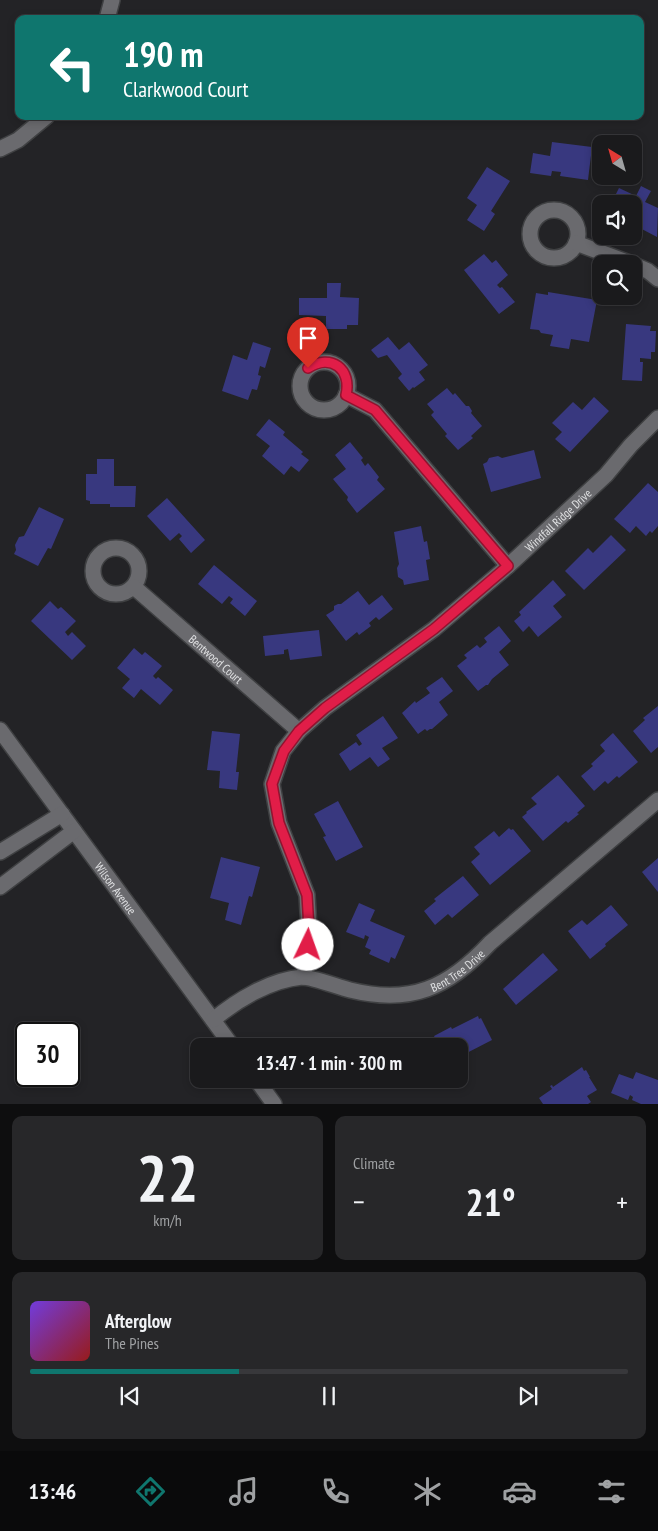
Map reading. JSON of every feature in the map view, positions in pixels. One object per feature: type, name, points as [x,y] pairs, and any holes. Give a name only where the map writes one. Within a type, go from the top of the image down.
[{"type":"street","points":[[108,15],[112,0]]},
{"type":"street","points":[[0,149],[18,140],[42,120]]},
{"type":"street","points":[[576,243],[609,255]]},
{"type":"street","points":[[642,268],[658,279]]},
{"type":"street","points":[[346,395],[375,410],[508,566]]},
{"type":"street","name":"Windfall Ridge Drive","points":[[304,977],[309,929],[307,895],[279,823],[272,784],[284,751],[299,731],[325,708],[434,629],[508,566],[606,474],[658,418]]},
{"type":"street","name":"Bentwood Court","points":[[134,587],[299,731]]},
{"type":"street","name":"Wilson Avenue","points":[[0,730],[226,1038]]},
{"type":"street","name":"Bent Tree Drive","points":[[213,1020],[232,1005],[272,985],[304,977],[372,994],[395,995],[423,992],[445,981],[472,963],[490,943],[658,800]]},
{"type":"street","points":[[0,852],[62,814]]},
{"type":"street","points":[[0,887],[74,831]]},
{"type":"street","points":[[262,1088],[274,1104]]},
{"type":"building","points":[[552,142],[592,147],[588,180],[560,176],[561,172],[552,171],[551,176],[530,173],[533,153],[550,156]]},
{"type":"building","points":[[487,167],[510,181],[491,211],[495,214],[484,231],[467,220],[477,205],[467,198]]},
{"type":"building","points":[[641,186],[651,191],[645,202],[658,208],[657,237],[642,229],[642,195],[636,195]]},
{"type":"building","points":[[619,188],[634,195],[616,195]]},
{"type":"building","points":[[484,254],[492,263],[496,260],[508,275],[497,285],[500,288],[502,287],[515,302],[499,314],[464,270]]},
{"type":"building","points":[[327,283],[341,283],[340,297],[359,298],[358,325],[347,325],[347,329],[326,329],[326,316],[299,315],[299,298],[327,298]]},
{"type":"building","points":[[548,292],[592,299],[592,305],[596,305],[589,342],[571,339],[569,349],[550,346],[553,335],[530,329],[536,293],[548,295]]},
{"type":"building","points":[[626,324],[651,326],[650,331],[656,331],[655,352],[651,352],[651,359],[640,358],[640,362],[643,362],[642,381],[622,380]]},
{"type":"building","points":[[388,337],[399,350],[409,342],[428,365],[419,372],[425,380],[409,391],[398,378],[402,374],[387,355],[378,358],[371,350]]},
{"type":"building","points":[[253,342],[271,348],[265,368],[260,366],[258,375],[261,376],[257,390],[252,389],[248,400],[222,391],[233,355],[247,360]]},
{"type":"building","points":[[447,388],[453,395],[455,393],[466,406],[469,406],[472,411],[471,413],[482,426],[471,436],[473,438],[458,450],[445,436],[447,434],[431,415],[434,412],[427,404]]},
{"type":"building","points":[[594,397],[609,411],[570,452],[555,439],[562,432],[552,423],[573,402],[582,410]]},
{"type":"building","points":[[269,419],[285,432],[283,435],[303,452],[301,454],[309,460],[299,472],[291,466],[284,475],[262,456],[270,446],[256,435]]},
{"type":"building","points":[[350,442],[363,458],[361,460],[365,466],[368,463],[379,477],[377,480],[385,489],[357,513],[347,500],[348,497],[333,479],[346,469],[335,455]]},
{"type":"building","points":[[534,450],[541,478],[491,492],[483,464],[489,458],[498,456],[502,458]]},
{"type":"building","points":[[97,459],[114,459],[114,486],[136,486],[135,507],[110,507],[110,504],[90,504],[90,501],[86,500],[86,474],[97,474]]},
{"type":"building","points":[[648,483],[658,492],[658,526],[652,533],[650,531],[646,536],[636,526],[630,533],[614,519]]},
{"type":"building","points":[[167,498],[205,540],[191,553],[179,539],[182,536],[179,533],[170,541],[147,516]]},
{"type":"building","points":[[39,507],[64,519],[51,549],[48,548],[38,566],[14,554],[16,550],[15,545],[19,537],[24,536]]},
{"type":"building","points":[[421,526],[424,542],[427,541],[430,559],[426,560],[429,580],[404,585],[403,580],[398,577],[397,568],[399,564],[394,532]]},
{"type":"building","points":[[611,535],[626,550],[584,590],[565,571],[588,548],[593,553]]},
{"type":"building","points":[[214,565],[257,601],[245,616],[230,603],[233,599],[229,596],[222,604],[198,584]]},
{"type":"building","points":[[553,580],[566,595],[553,606],[562,617],[538,637],[529,626],[523,632],[514,621],[521,615],[519,612]]},
{"type":"building","points":[[358,591],[369,605],[382,595],[393,609],[379,620],[376,617],[369,623],[371,626],[359,635],[357,632],[346,641],[326,615],[334,610],[334,606],[341,604]]},
{"type":"building","points":[[50,601],[58,609],[61,607],[76,621],[65,632],[68,636],[72,632],[86,646],[72,660],[31,621]]},
{"type":"building","points":[[499,626],[511,641],[499,652],[509,665],[492,679],[488,685],[478,691],[457,666],[467,658],[464,655],[477,645],[480,648],[487,642],[484,638]]},
{"type":"building","points":[[319,630],[322,656],[290,660],[288,649],[284,650],[284,654],[265,656],[263,636]]},
{"type":"building","points":[[134,648],[142,655],[145,652],[162,666],[153,676],[156,679],[158,677],[173,690],[160,705],[141,689],[134,698],[122,688],[130,679],[117,668]]},
{"type":"building","points":[[442,677],[453,691],[439,702],[448,715],[432,729],[427,731],[425,729],[418,734],[402,713],[415,701],[416,703],[430,693],[426,688]]},
{"type":"building","points":[[658,706],[658,747],[651,753],[633,731],[645,720],[643,718]]},
{"type":"building","points":[[383,716],[398,738],[382,748],[390,759],[378,767],[370,757],[350,771],[339,754],[356,742],[359,746],[362,744],[356,735]]},
{"type":"building","points":[[212,731],[240,734],[236,772],[239,772],[237,790],[219,788],[220,771],[207,770]]},
{"type":"building","points":[[613,733],[638,762],[619,778],[617,776],[608,784],[605,781],[594,791],[581,776],[593,766],[591,764],[605,751],[600,745]]},
{"type":"building","points":[[558,775],[585,806],[577,813],[579,814],[568,823],[566,821],[543,841],[522,817],[537,804],[531,798]]},
{"type":"building","points":[[338,801],[363,847],[336,861],[323,837],[326,836],[314,814]]},
{"type":"building","points":[[509,828],[513,829],[531,851],[490,885],[471,862],[480,854],[474,847],[494,831],[499,837]]},
{"type":"building","points":[[221,857],[260,867],[252,897],[249,896],[241,925],[225,920],[229,903],[210,898]]},
{"type":"building","points":[[658,858],[658,892],[642,872]]},
{"type":"building","points":[[463,876],[479,895],[452,918],[448,914],[435,925],[424,911],[436,901],[434,899]]},
{"type":"building","points":[[359,903],[375,910],[370,921],[405,936],[395,959],[391,957],[389,963],[369,954],[371,950],[365,947],[369,937],[365,935],[364,939],[346,932]]},
{"type":"building","points":[[611,905],[628,925],[590,959],[568,931],[582,920],[587,925]]},
{"type":"building","points":[[543,953],[558,970],[516,1005],[503,989]]},
{"type":"building","points":[[478,1016],[479,1019],[481,1018],[492,1040],[468,1052],[468,1038],[435,1038],[434,1036],[451,1027],[452,1029]]},
{"type":"building","points":[[582,1067],[584,1071],[586,1070],[597,1090],[587,1096],[591,1102],[588,1104],[543,1104],[539,1098],[552,1089],[550,1086],[552,1085],[553,1087]]},
{"type":"building","points":[[636,1072],[658,1080],[658,1104],[641,1104],[632,1100],[633,1097],[630,1095],[628,1100],[611,1093],[619,1074],[633,1079]]},
{"type":"route","points":[[308,368],[323,362],[338,366],[344,372],[347,379],[346,395],[375,410],[508,566],[434,629],[325,708],[299,731],[284,751],[272,784],[279,823],[307,895],[308,945]]}]
